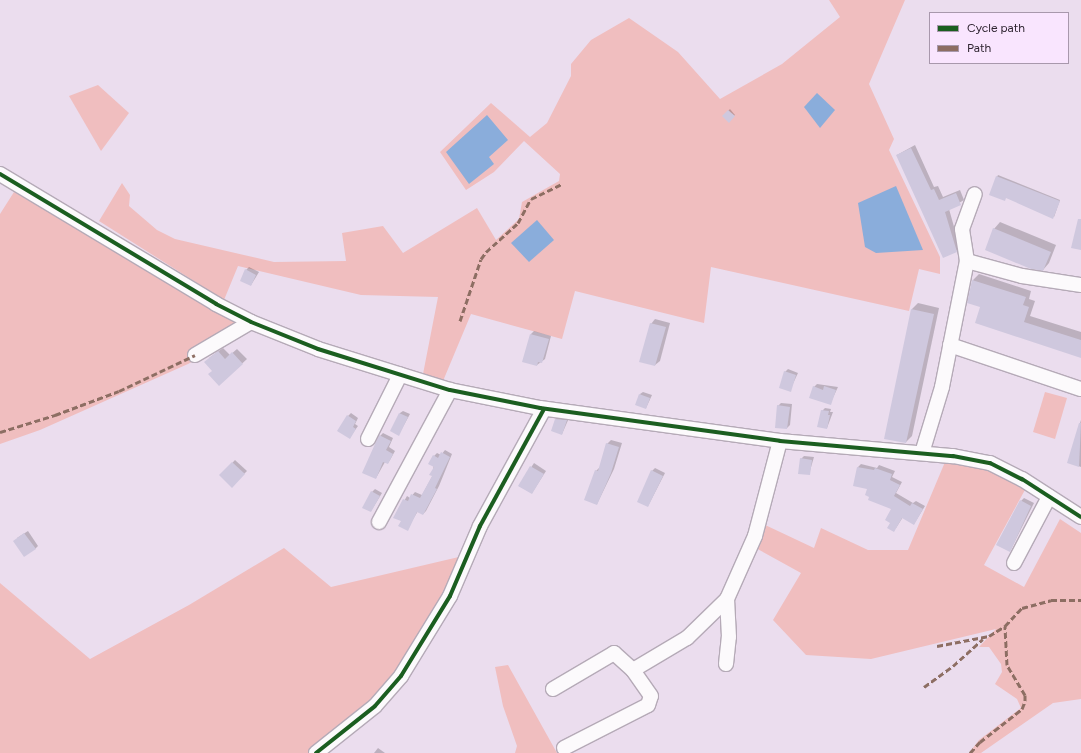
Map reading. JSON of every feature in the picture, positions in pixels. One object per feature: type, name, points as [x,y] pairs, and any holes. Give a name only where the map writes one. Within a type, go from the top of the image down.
[{"type":"street","points":[[0,174],[216,304],[251,322],[318,349],[400,375],[450,390],[544,409],[780,441],[922,453],[990,463],[1049,497],[1079,511]]},
{"type":"street","points":[[922,453],[942,388],[967,261],[962,230],[975,194]]},
{"type":"street","points":[[967,261],[1022,276],[1081,285]]},
{"type":"street","points":[[195,355],[251,322]]},
{"type":"street","points":[[950,345],[1081,390]]},
{"type":"street","points":[[368,438],[400,375]]},
{"type":"street","points":[[379,522],[450,390]]},
{"type":"street","points":[[316,753],[375,706],[401,676],[450,596],[480,526],[544,409]]},
{"type":"street","points":[[633,670],[688,638],[727,599],[755,536],[780,441]]},
{"type":"street","points":[[1014,563],[1049,497]]},
{"type":"street","points":[[726,664],[729,637],[727,599]]},
{"type":"street","points":[[553,689],[614,653],[633,670],[651,696],[648,705],[564,748]]},
{"type":"shaded area","points":[[829,0],[905,0],[869,84],[894,139],[889,150],[940,257],[940,274],[919,269],[909,311],[711,267],[704,323],[575,291],[562,339],[471,314],[443,381],[423,374],[438,297],[361,295],[238,266],[224,300],[99,221],[122,183],[130,195],[129,206],[157,230],[175,239],[274,262],[346,261],[342,233],[383,226],[403,253],[477,208],[496,240],[519,219],[522,202],[559,181],[560,174],[524,141],[494,172],[466,190],[440,152],[491,103],[530,137],[547,123],[571,76],[571,64],[591,40],[629,18],[678,52],[720,99],[782,64],[840,17]]},
{"type":"shaded area","points":[[98,85],[129,113],[101,151],[69,96]]},
{"type":"shaded area","points":[[14,192],[218,310],[253,328],[188,364],[40,430],[0,444],[0,214]]},
{"type":"shaded area","points":[[1045,392],[1067,398],[1055,439],[1033,432]]},
{"type":"shaded area","points":[[945,462],[968,465],[994,473],[1026,488],[984,565],[1024,587],[1060,519],[1081,533],[1081,699],[1053,703],[981,753],[969,753],[979,740],[1021,708],[1017,699],[995,684],[1002,672],[1001,664],[989,647],[979,647],[996,629],[871,659],[806,655],[773,620],[801,573],[752,546],[761,523],[814,548],[821,528],[868,550],[908,550]]},
{"type":"shaded area","points":[[284,548],[331,587],[463,556],[413,648],[377,694],[324,737],[310,753],[0,753],[0,583],[90,659],[189,605]]},
{"type":"shaded area","points":[[508,665],[557,753],[515,753],[517,746],[503,706],[495,667]]},
{"type":"water","points":[[817,93],[835,110],[820,128],[804,107]]},
{"type":"water","points":[[487,115],[508,140],[489,157],[494,164],[469,184],[446,152]]},
{"type":"water","points":[[896,186],[923,250],[876,253],[865,247],[858,203]]},
{"type":"water","points":[[537,220],[554,240],[529,262],[511,243]]},
{"type":"building","points":[[728,110],[735,116],[729,123],[722,116]]},
{"type":"building","points":[[911,148],[931,190],[934,189],[939,200],[956,193],[961,205],[945,212],[957,252],[943,258],[896,155]]},
{"type":"building","points":[[996,176],[1060,201],[1053,219],[1006,198],[1005,201],[989,195]]},
{"type":"building","points":[[1078,219],[1081,219],[1081,250],[1071,248]]},
{"type":"building","points":[[993,228],[1051,252],[1043,271],[1031,269],[985,250]]},
{"type":"building","points":[[245,269],[256,275],[251,286],[240,281]]},
{"type":"building","points":[[972,280],[1026,297],[1023,305],[1029,307],[1024,322],[1081,340],[1081,358],[975,323],[980,307],[967,303]]},
{"type":"building","points":[[911,309],[934,314],[906,443],[884,439]]},
{"type":"building","points":[[650,323],[666,327],[655,366],[639,362]]},
{"type":"building","points":[[530,334],[549,339],[542,363],[538,362],[537,366],[522,362]]},
{"type":"building","points":[[218,351],[225,359],[232,352],[243,364],[219,386],[208,374],[212,371],[204,362]]},
{"type":"building","points":[[784,371],[796,375],[791,392],[779,388]]},
{"type":"building","points":[[813,386],[823,390],[824,386],[836,390],[831,405],[809,398]]},
{"type":"building","points":[[639,394],[650,398],[646,409],[635,405]]},
{"type":"building","points":[[777,405],[790,407],[787,429],[775,428]]},
{"type":"building","points":[[821,410],[829,411],[828,415],[830,415],[827,429],[817,427]]},
{"type":"building","points":[[399,413],[408,417],[399,436],[390,431]]},
{"type":"building","points":[[347,415],[356,421],[353,427],[356,429],[350,439],[337,431]]},
{"type":"building","points":[[555,419],[567,420],[562,435],[551,431]]},
{"type":"building","points":[[1079,423],[1081,423],[1079,467],[1067,463]]},
{"type":"building","points":[[379,435],[391,441],[386,450],[393,454],[388,464],[383,462],[376,479],[362,473]]},
{"type":"building","points":[[606,443],[619,447],[611,473],[597,505],[584,500],[595,470],[598,471]]},
{"type":"building","points":[[441,452],[450,457],[435,488],[437,489],[423,515],[417,512],[408,531],[398,526],[401,521],[393,518],[403,499],[408,501],[411,494],[420,498],[432,476],[429,475],[434,467],[428,464],[433,455],[438,458]]},
{"type":"building","points":[[800,458],[812,460],[810,475],[798,474]]},
{"type":"building","points":[[232,462],[245,474],[232,488],[219,475]]},
{"type":"building","points":[[530,466],[544,474],[532,494],[518,486]]},
{"type":"building","points":[[857,467],[874,470],[875,468],[892,474],[890,480],[900,485],[894,496],[910,506],[912,503],[923,509],[914,525],[902,518],[894,532],[887,528],[890,523],[885,520],[891,509],[868,500],[869,497],[865,495],[867,489],[853,486]]},
{"type":"building","points":[[651,470],[663,476],[648,507],[637,502]]},
{"type":"building","points":[[371,491],[380,496],[371,512],[362,508]]},
{"type":"building","points":[[1020,500],[1031,506],[1010,552],[996,545]]},
{"type":"building","points":[[24,533],[36,549],[24,557],[13,541]]},
{"type":"marked path","points":[[460,321],[481,259],[486,252],[518,223],[531,199],[562,184]]},
{"type":"marked path","points":[[0,432],[55,415],[119,391],[195,355]]},
{"type":"marked path","points":[[937,646],[989,636],[1005,626],[1022,608],[1051,600],[1081,600]]},
{"type":"marked path","points":[[970,753],[980,742],[1022,709],[1025,701],[1025,695],[1007,665],[1005,626]]},
{"type":"marked path","points":[[924,687],[953,666],[983,639]]},
{"type":"cycle path","points":[[0,174],[216,304],[251,322],[318,349],[450,390],[540,408],[780,441],[953,456],[990,463],[1022,479],[1081,517]]},
{"type":"cycle path","points":[[316,753],[375,706],[401,676],[450,596],[480,526],[544,409]]}]
